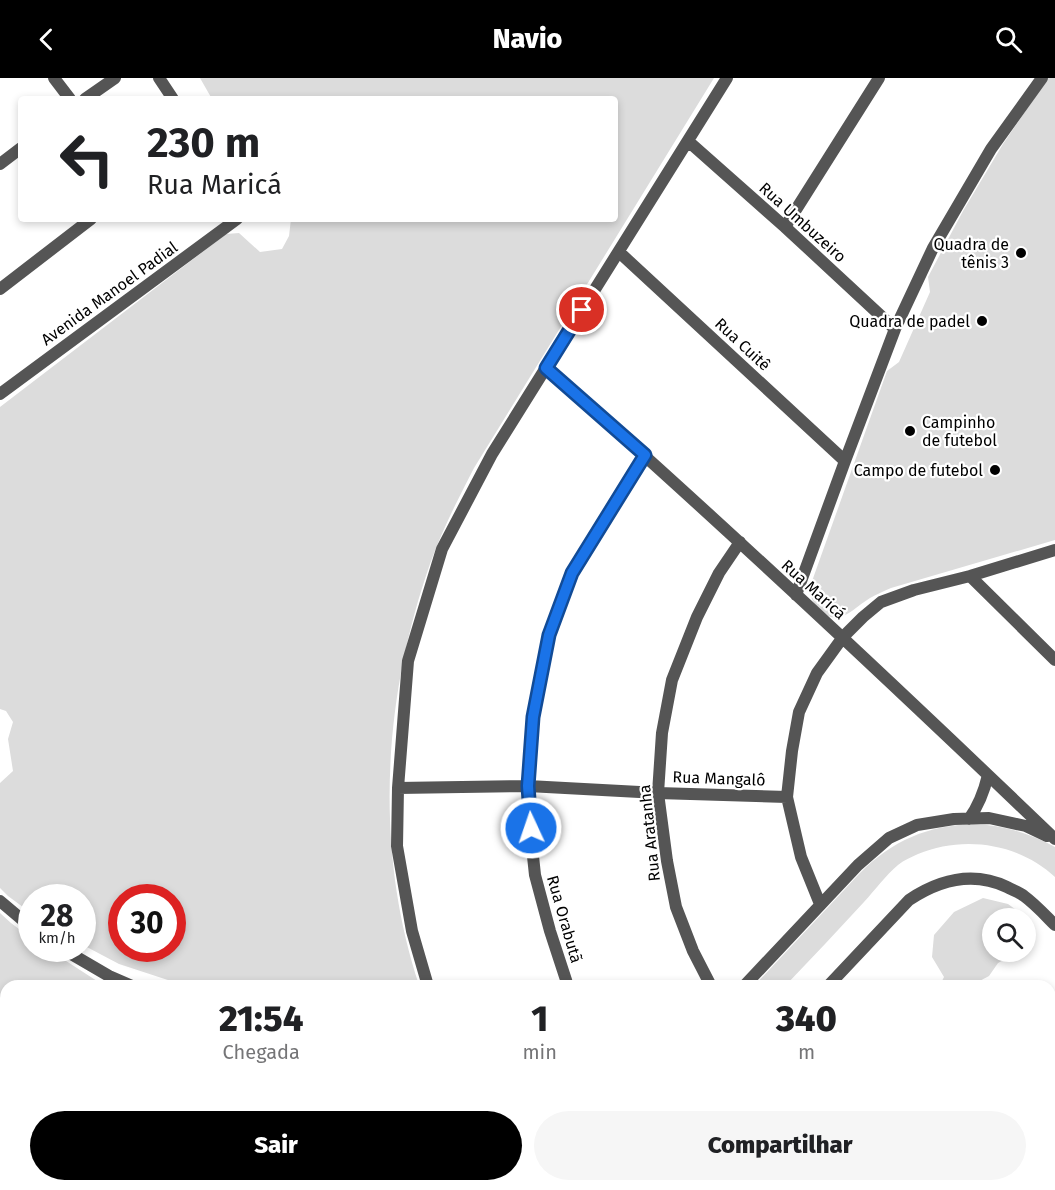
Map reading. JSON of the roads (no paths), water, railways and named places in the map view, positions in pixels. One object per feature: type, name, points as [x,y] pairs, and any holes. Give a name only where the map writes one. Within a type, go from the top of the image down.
[{"type":"street","points":[[54,78],[68,96]]},
{"type":"street","points":[[89,96],[115,78]]},
{"type":"street","points":[[159,78],[171,96]]},
{"type":"street","points":[[426,980],[412,931],[397,846],[399,789],[408,661],[442,549],[492,454],[728,78]]},
{"type":"street","points":[[785,227],[879,78]]},
{"type":"street","points":[[796,595],[895,329],[933,248],[992,149],[1042,78]]},
{"type":"street","name":"Rua Umbuzeiro","points":[[688,141],[895,329]]},
{"type":"street","points":[[0,164],[18,150]]},
{"type":"street","points":[[0,288],[88,222]]},
{"type":"street","name":"Avenida Manoel Padial","points":[[0,394],[233,222]]},
{"type":"street","name":"Rua Cuitê","points":[[619,252],[845,461]]},
{"type":"street","name":"Rua Maricá","points":[[546,368],[645,455],[843,637],[1055,839]]},
{"type":"street","name":"Rua Orabutã","points":[[566,980],[549,931],[535,875],[528,786],[533,717],[549,635],[572,573],[645,455]]},
{"type":"street","name":"Rua Aratanha","points":[[708,980],[693,951],[676,907],[667,861],[658,793],[662,733],[672,680],[697,616],[719,573],[740,542]]},
{"type":"street","points":[[820,904],[801,857],[787,797],[799,712],[817,673],[843,637],[862,617],[881,602],[914,590],[970,576],[1055,550]]},
{"type":"street","points":[[970,576],[1055,660]]},
{"type":"street","points":[[969,819],[978,806],[988,776]]},
{"type":"street","name":"Rua Mangalô","points":[[399,789],[528,786],[787,797]]},
{"type":"street","points":[[750,980],[858,865],[889,838],[917,825],[954,819],[989,818],[1026,826],[1055,839]]},
{"type":"street","points":[[834,980],[909,900],[924,890],[963,878],[982,879],[1001,884],[1022,895],[1055,925]]},
{"type":"street","points":[[0,901],[18,916]]},
{"type":"street","points":[[86,962],[119,980]]},
{"type":"place","name":"Quadra de tênis 3","points":[[1021,253]]},
{"type":"place","name":"Quadra de padel","points":[[982,321]]},
{"type":"place","name":"Campinho de futebol","points":[[910,431]]},
{"type":"place","name":"Campo de futebol","points":[[995,470]]}]
